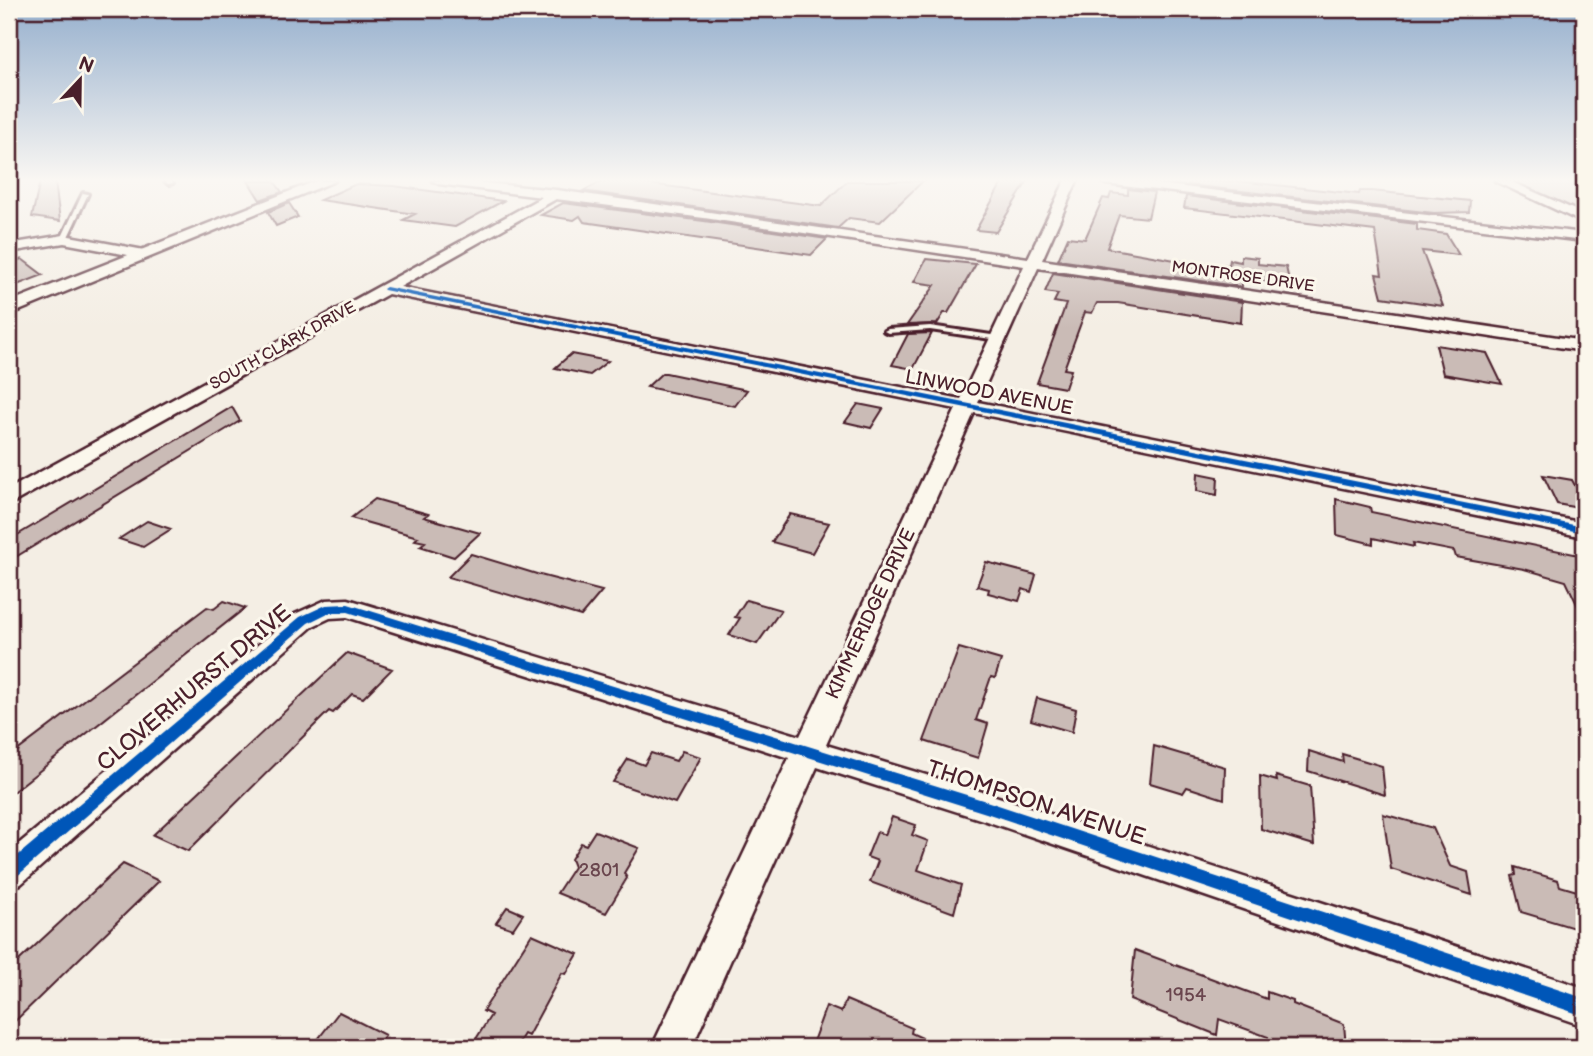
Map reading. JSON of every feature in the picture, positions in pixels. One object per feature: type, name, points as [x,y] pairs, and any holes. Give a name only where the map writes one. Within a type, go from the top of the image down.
[{"type":"street","points":[[9,309],[204,230]]},
{"type":"street","name":"SOUTH CLARK DRIVE","points":[[9,498],[492,230]]},
{"type":"street","name":"MONTROSE DRIVE","points":[[803,230],[1584,346]]},
{"type":"street","name":"KIMMERIDGE DRIVE","points":[[672,1047],[1048,230]]},
{"type":"street","points":[[1527,230],[1584,237]]},
{"type":"street","points":[[9,248],[64,239],[144,254]]},
{"type":"street","name":"LINWOOD AVENUE","points":[[386,289],[1584,530]]},
{"type":"street","name":"CLOVERHURST DRIVE","points":[[9,873],[304,620],[326,609],[348,608],[471,647]]},
{"type":"street","name":"THOMPSON AVENUE","points":[[471,647],[986,807],[1584,1007]]},
{"type":"lane","points":[[64,239],[68,230]]},
{"type":"lane","points":[[888,331],[930,328],[998,338]]},
{"type":"building","points":[[641,230],[767,230],[827,239],[811,255]]},
{"type":"building","points":[[1089,230],[1113,230],[1107,248],[1192,263],[1229,265],[1230,260],[1241,262],[1241,256],[1258,258],[1258,264],[1286,267],[1290,285],[1242,278],[1242,287],[1058,260],[1068,237],[1085,239]]},
{"type":"building","points":[[1369,230],[1419,230],[1446,234],[1459,255],[1422,251],[1443,306],[1382,297],[1376,274],[1382,275],[1375,231]]},
{"type":"building","points":[[22,259],[43,275],[9,288],[9,263]]},
{"type":"building","points":[[926,259],[976,264],[948,313],[944,313],[937,324],[907,325],[935,285],[914,282]]},
{"type":"building","points":[[1053,273],[1242,302],[1241,323],[1118,303],[1097,303],[1092,313],[1085,312],[1064,369],[1071,370],[1065,388],[1037,383],[1066,304],[1054,302],[1058,294],[1045,292]]},
{"type":"building","points":[[932,333],[913,369],[892,365],[908,334]]},
{"type":"building","points":[[1436,345],[1487,353],[1502,384],[1443,374]]},
{"type":"building","points":[[571,354],[608,361],[590,375],[555,368]]},
{"type":"building","points":[[662,373],[747,390],[735,406],[647,387]]},
{"type":"building","points":[[858,404],[883,409],[871,428],[845,422]]},
{"type":"building","points":[[232,407],[240,421],[9,561],[9,540]]},
{"type":"building","points":[[1198,473],[1218,477],[1217,495],[1197,491]]},
{"type":"building","points":[[1543,475],[1572,480],[1584,502],[1584,509],[1557,504]]},
{"type":"building","points":[[375,499],[480,533],[454,557],[420,546],[425,542],[415,540],[418,537],[351,518]]},
{"type":"building","points":[[1336,499],[1370,507],[1371,512],[1584,556],[1584,619],[1566,581],[1524,569],[1456,557],[1454,551],[1413,543],[1414,547],[1373,538],[1373,544],[1337,535]]},
{"type":"building","points":[[790,514],[829,523],[812,553],[772,542]]},
{"type":"building","points":[[147,521],[171,529],[143,547],[119,539]]},
{"type":"building","points":[[471,554],[602,591],[581,616],[448,577]]},
{"type":"building","points":[[986,562],[1036,575],[1031,592],[1023,589],[1019,601],[988,593],[989,589],[977,586]]},
{"type":"building","points":[[746,600],[781,610],[757,644],[729,635],[740,618],[735,617]]},
{"type":"building","points":[[224,601],[245,608],[9,795],[9,748],[17,751],[207,607],[214,609]]},
{"type":"building","points":[[959,648],[1001,660],[995,678],[991,677],[976,720],[988,724],[978,758],[924,741]]},
{"type":"building","points":[[347,653],[392,669],[363,698],[352,694],[333,713],[329,711],[188,851],[153,835]]},
{"type":"building","points":[[1037,698],[1076,709],[1072,732],[1031,720]]},
{"type":"building","points":[[1154,746],[1225,767],[1224,799],[1187,787],[1183,793],[1150,783]]},
{"type":"building","points":[[682,751],[701,757],[675,803],[613,782],[628,759],[644,765],[651,753],[676,761]]},
{"type":"building","points":[[1309,751],[1343,762],[1342,754],[1382,766],[1385,795],[1308,771]]},
{"type":"building","points":[[1260,776],[1277,781],[1276,776],[1310,786],[1314,845],[1261,829]]},
{"type":"building","points":[[1383,814],[1433,828],[1450,866],[1468,872],[1472,895],[1391,869]]},
{"type":"building","points":[[892,817],[916,825],[912,835],[928,841],[918,870],[961,885],[954,913],[870,882],[878,861],[867,857],[877,832],[885,835]]},
{"type":"building","points":[[595,831],[639,848],[624,873],[627,878],[606,913],[557,893],[574,867],[571,859],[581,843],[586,845]]},
{"type":"building","points":[[123,864],[159,881],[9,1027],[9,970]]},
{"type":"building","points":[[1515,867],[1558,880],[1560,886],[1584,893],[1584,931],[1521,912],[1512,876],[1516,875]]},
{"type":"building","points":[[507,907],[523,914],[513,929],[496,923]]},
{"type":"building","points":[[532,934],[578,954],[566,974],[562,973],[528,1036],[524,1034],[516,1047],[471,1047],[491,1015],[483,1011]]},
{"type":"building","points":[[1135,950],[1267,999],[1267,992],[1293,1001],[1293,1004],[1344,1024],[1346,1047],[1282,1047],[1268,1042],[1268,1037],[1219,1019],[1217,1035],[1130,1000]]},
{"type":"building","points":[[846,1000],[912,1028],[911,1033],[942,1047],[811,1047],[826,1006],[841,1012]]},
{"type":"building","points":[[339,1012],[385,1035],[376,1047],[312,1047]]},
{"type":"cycle path","points":[[386,289],[1584,530]]},
{"type":"cycle path","points":[[9,873],[304,620],[326,609],[348,608],[986,807],[1584,1007]]}]
